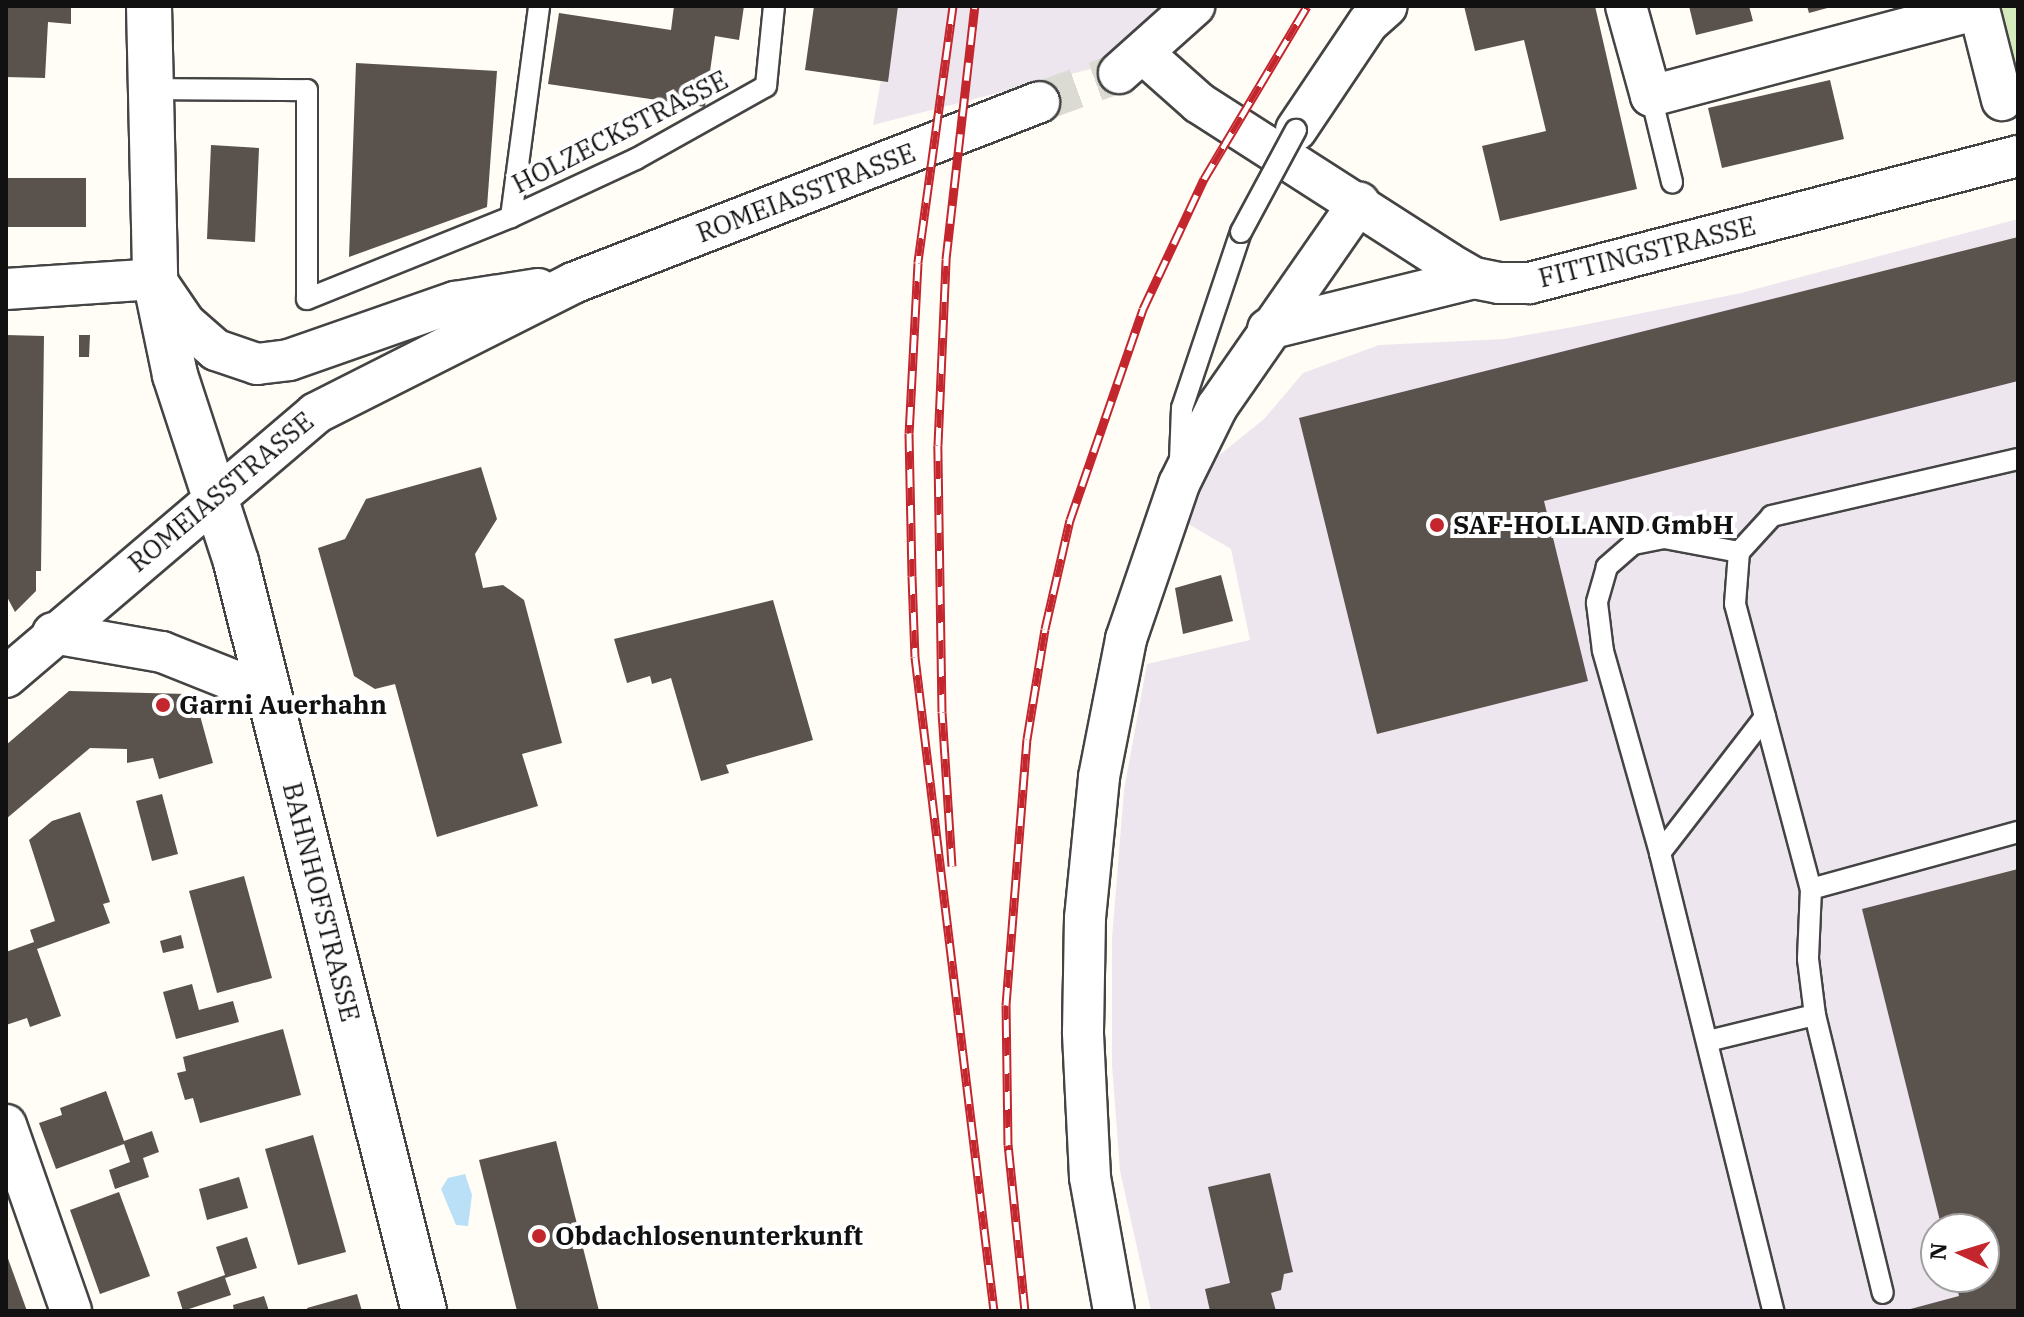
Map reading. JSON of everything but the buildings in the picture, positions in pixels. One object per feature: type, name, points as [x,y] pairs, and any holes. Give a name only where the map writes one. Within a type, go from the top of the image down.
[{"type":"street","points":[[6,289],[155,279],[149,6]]},
{"type":"street","name":"FITTINGSTRASSE","points":[[1194,6],[1132,64],[1359,203],[1474,278],[1530,283],[2018,156]]},
{"type":"street","points":[[1296,130],[1368,23],[1387,6]]},
{"type":"street","points":[[1626,6],[1651,96],[1979,7],[2010,100]]},
{"type":"street","name":"ROMEIASSTRASSE","points":[[6,677],[217,492],[316,413],[573,283],[1039,102]]},
{"type":"street","points":[[1114,1311],[1090,1177],[1083,1032],[1085,918],[1099,777],[1126,639],[1179,484],[1217,407],[1268,329],[1359,203]]},
{"type":"street","points":[[1268,329],[1474,278]]},
{"type":"street","name":"ROMEIASSTRASSE","points":[[155,279],[185,323],[216,350],[257,364],[289,360],[455,302],[573,283]]},
{"type":"street","name":"BAHNHOFSTRASSE","points":[[155,279],[186,420],[217,492],[270,695],[424,1311]]},
{"type":"street","points":[[53,633],[162,652],[270,695]]},
{"type":"street","points":[[6,1125],[71,1311]]},
{"type":"lane","points":[[149,89],[307,90],[307,299],[511,217],[539,6]]},
{"type":"lane","name":"HOLZECKSTRASSE","points":[[511,217],[636,159],[766,86],[774,6]]},
{"type":"lane","points":[[1651,96],[1672,182]]},
{"type":"lane","points":[[1179,484],[1182,408],[1241,232],[1296,130]]},
{"type":"lane","points":[[1883,1293],[1815,1015],[1808,959],[1811,889],[1735,604],[1739,552],[1772,516],[2018,459]]},
{"type":"lane","points":[[1739,552],[1664,538],[1633,544],[1607,567],[1597,603],[1603,651],[1660,853],[1773,1311]]},
{"type":"lane","points":[[1660,853],[1765,717]]},
{"type":"lane","points":[[1811,889],[2018,832]]},
{"type":"lane","points":[[1708,1041],[1815,1015]]},
{"type":"shaded area","points":[[894,6],[1194,6],[1145,55],[873,125]]},
{"type":"shaded area","points":[[2018,219],[2018,1311],[1151,1311],[1120,1171],[1112,1065],[1112,938],[1124,790],[1147,664],[1250,640],[1231,549],[1185,522],[1217,457],[1264,419],[1303,373],[1379,345],[1504,339],[1741,293]]},
{"type":"green space","points":[[1997,6],[2018,6],[2018,83]]},
{"type":"water","points":[[465,1174],[472,1195],[468,1226],[456,1225],[441,1189],[448,1178]]},
{"type":"tunnel","points":[[1039,102],[1119,73]]},
{"type":"railway","points":[[953,6],[918,263],[909,433],[912,576],[915,657],[994,1311]]},
{"type":"railway","points":[[952,866],[942,712],[938,445],[946,259],[975,6]]},
{"type":"railway","points":[[1025,1311],[1008,1145],[1006,1005],[1027,739],[1045,629],[1070,520],[1143,309],[1204,179],[1307,6]]},
{"type":"place","name":"SAF-HOLLAND GmbH","points":[[1437,525]]},
{"type":"place","name":"Garni Auerhahn","points":[[163,705]]},
{"type":"place","name":"Obdachlosenunterkunft","points":[[539,1236]]}]
